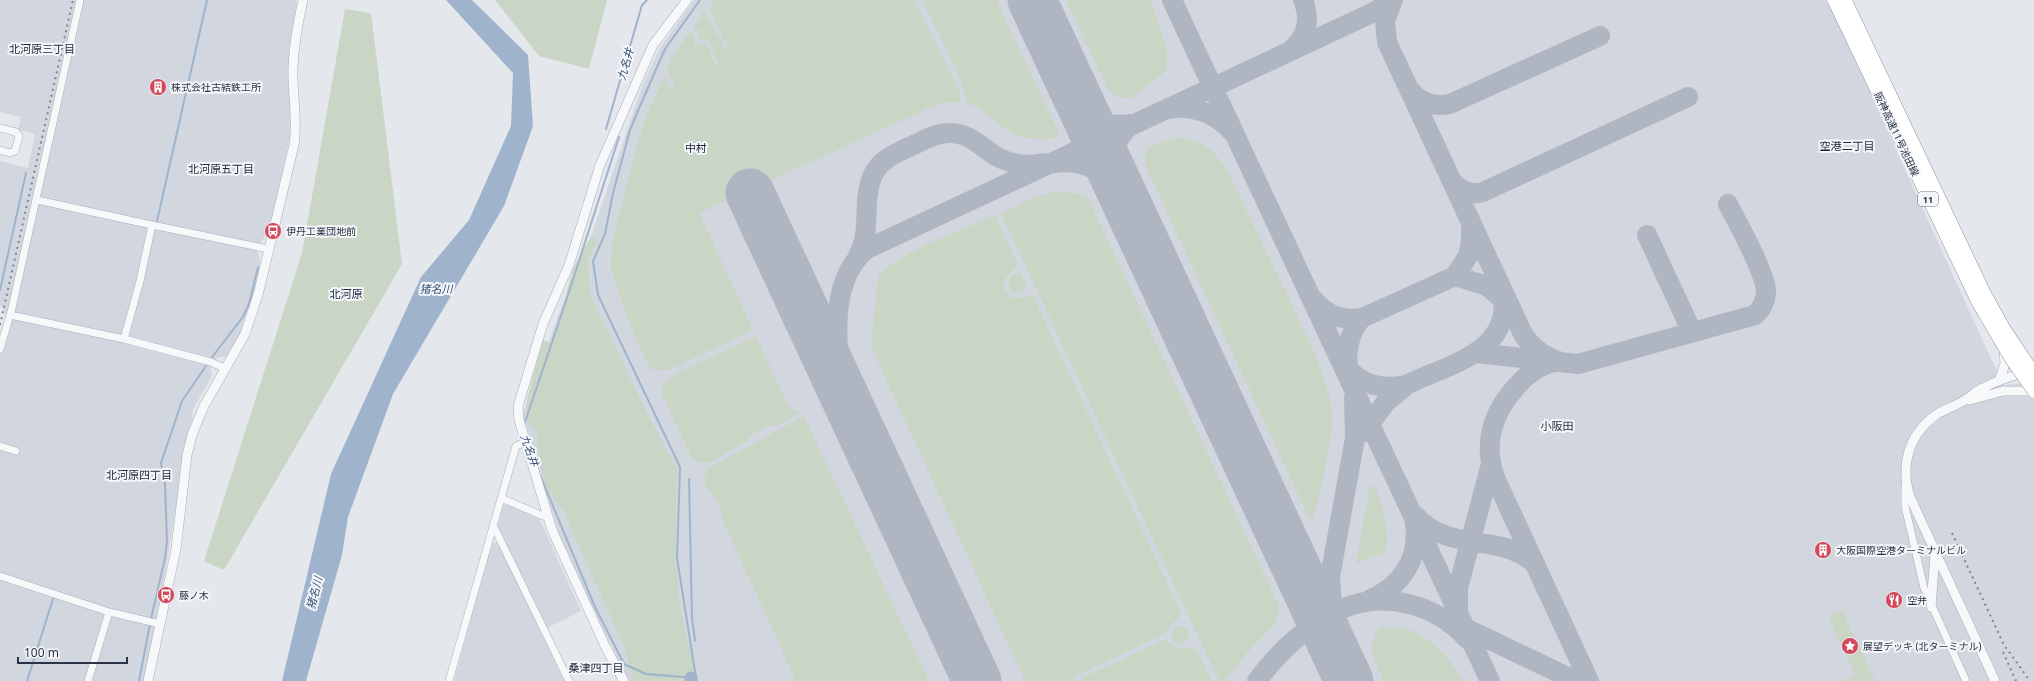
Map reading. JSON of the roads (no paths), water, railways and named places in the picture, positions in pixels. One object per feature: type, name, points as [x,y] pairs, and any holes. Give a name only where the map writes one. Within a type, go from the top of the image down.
[{"type":"highway","name":"阪神高速11号池田線","points":[[1834,0],[1978,302],[2008,353],[2034,390]]},
{"type":"highway","name":"阪神高速11号池田線","points":[[1845,0],[1979,282],[2030,373]]},
{"type":"street","points":[[0,348],[10,315],[37,200],[80,0]]},
{"type":"street","points":[[148,681],[176,549],[187,455],[192,435],[204,406],[224,368],[245,334],[258,295],[294,145],[297,126],[293,68],[298,22],[303,0]]},
{"type":"street","points":[[624,681],[606,648],[554,536],[519,420],[518,406],[543,324],[569,265],[600,165],[653,45],[687,0]]},
{"type":"street","points":[[1840,0],[2002,342],[2005,354],[2005,364],[1999,381]]},
{"type":"street","points":[[0,128],[16,132],[19,136],[15,151],[10,152],[0,150]]},
{"type":"street","points":[[37,200],[152,226],[268,249]]},
{"type":"street","points":[[124,339],[140,281],[152,226]]},
{"type":"street","points":[[10,315],[124,339],[212,362],[224,368]]},
{"type":"street","points":[[1966,681],[1931,607],[1921,581],[1905,506],[1905,479],[1908,452],[1919,432],[1937,414],[1963,402],[2003,391],[2034,390],[2030,373],[2002,342]]},
{"type":"street","points":[[1963,402],[1980,389],[1999,381],[2030,373]]},
{"type":"street","points":[[449,681],[516,446],[526,442]]},
{"type":"street","points":[[0,446],[16,451]]},
{"type":"street","points":[[1905,479],[1910,497],[1995,681]]},
{"type":"street","points":[[501,498],[548,518]]},
{"type":"street","points":[[493,525],[569,681]]},
{"type":"street","points":[[1931,607],[1935,552]]},
{"type":"street","points":[[0,576],[109,612],[160,624]]},
{"type":"street","points":[[88,681],[109,612]]},
{"type":"water","name":"猪名川","points":[[446,0],[472,0],[528,55],[533,126],[504,206],[393,394],[348,517],[342,555],[306,681],[282,681],[331,474],[421,277],[469,220],[511,126],[513,73]]},
{"type":"waterway","points":[[157,221],[207,0]]},
{"type":"waterway","name":"九名井","points":[[606,129],[642,5],[647,0]]},
{"type":"waterway","points":[[540,475],[595,607],[624,664],[646,674],[696,678],[677,558],[680,467],[598,295],[593,261],[605,234],[613,193],[630,130],[665,49],[700,0]]},
{"type":"waterway","name":"九名井","points":[[524,425],[619,137]]},
{"type":"waterway","points":[[0,290],[26,173]]},
{"type":"waterway","points":[[210,360],[242,318],[249,304],[258,267]]},
{"type":"waterway","points":[[151,619],[165,558],[167,541],[165,485],[161,463],[182,401],[208,363]]},
{"type":"waterway","points":[[689,479],[692,618],[695,641]]},
{"type":"waterway","points":[[27,681],[53,599]]},
{"type":"waterway","points":[[139,681],[150,624]]},
{"type":"railway","points":[[0,325],[73,0]]},
{"type":"railway","points":[[1952,533],[2004,645],[2030,681]]},
{"type":"railway","points":[[2003,652],[2016,681]]},
{"type":"place","name":"株式会社古結鉄工所","points":[[158,87]]},
{"type":"place","name":"伊丹工業団地前","points":[[273,231]]},
{"type":"place","name":"大阪国際空港ターミナルビル","points":[[1823,550]]},
{"type":"place","name":"藤ノ木","points":[[166,595]]},
{"type":"place","name":"空弁","points":[[1894,600]]},
{"type":"place","name":"展望デッキ (北ターミナル)","points":[[1850,646]]},
{"type":"district","name":"北河原三丁目","points":[[42,48]]},
{"type":"district","name":"空港二丁目","points":[[1847,145]]},
{"type":"district","name":"中村","points":[[696,147]]},
{"type":"district","name":"北河原五丁目","points":[[221,168]]},
{"type":"district","name":"北河原","points":[[346,293]]},
{"type":"district","name":"小阪田","points":[[1557,425]]},
{"type":"district","name":"北河原四丁目","points":[[139,474]]},
{"type":"district","name":"桑津四丁目","points":[[596,667]]}]
